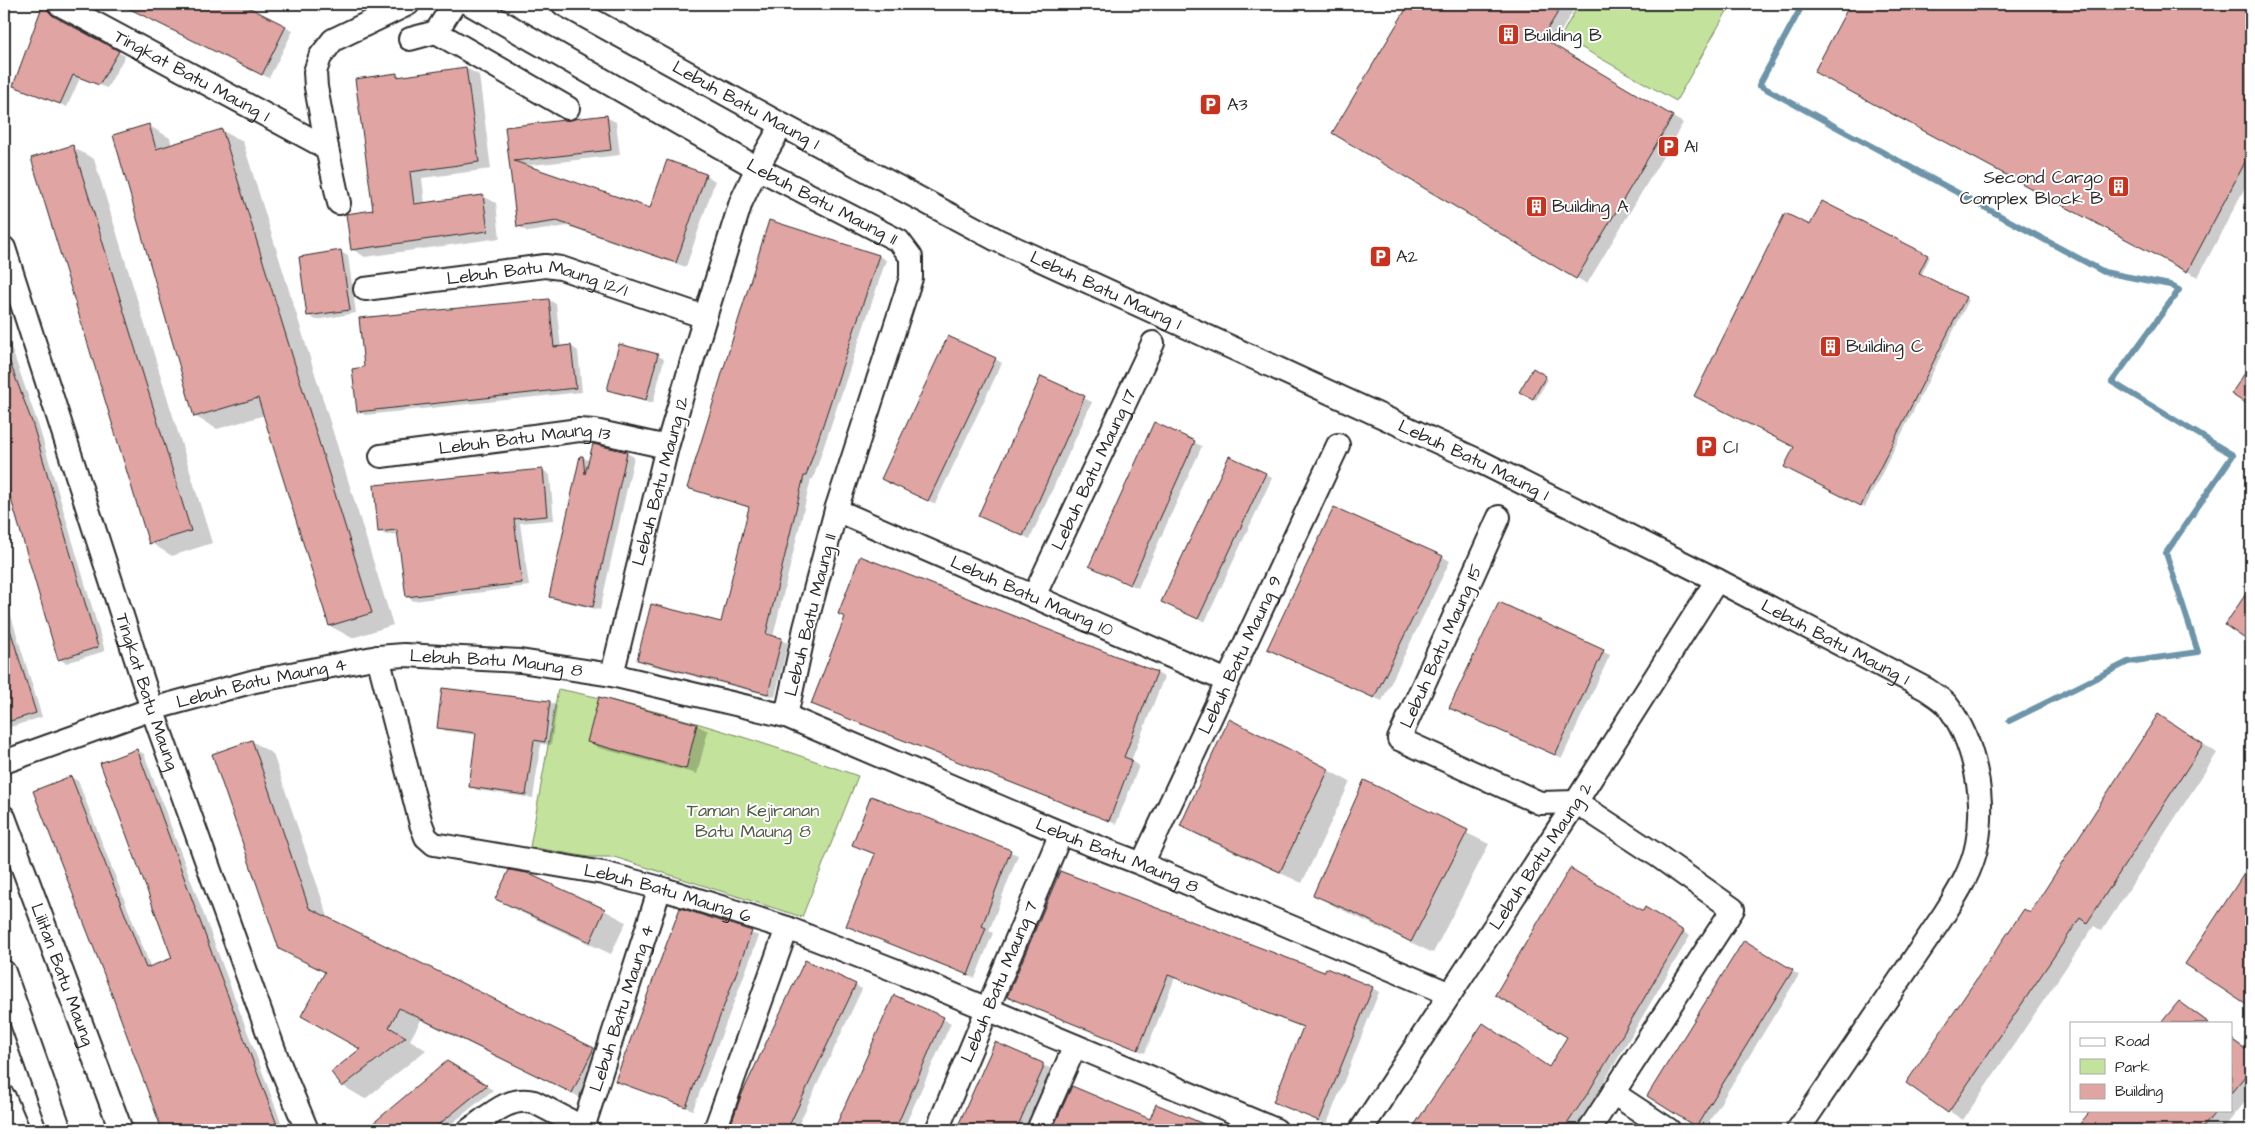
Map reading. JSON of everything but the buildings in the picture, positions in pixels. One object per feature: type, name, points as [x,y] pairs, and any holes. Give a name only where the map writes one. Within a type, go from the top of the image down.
[{"type":"street","name":"Tingkat Batu Maung 1","points":[[59,4],[326,148]]},
{"type":"street","points":[[339,203],[326,148],[316,87],[315,72],[320,57],[333,40],[408,4]]},
{"type":"street","points":[[410,39],[436,32],[454,4]]},
{"type":"street","name":"Lebuh Batu Maung 11","points":[[470,4],[757,168],[898,241],[911,257],[910,278],[836,510],[804,628],[786,716]]},
{"type":"street","name":"Lebuh Batu Maung 1","points":[[562,4],[997,240],[1477,460],[1717,580],[1926,689],[1946,704],[1958,724],[1969,750],[1976,780],[1980,811],[1977,845],[1965,880],[1938,924],[1798,1130]]},
{"type":"street","points":[[436,32],[568,108]]},
{"type":"street","name":"Lebuh Batu Maung 12","points":[[612,675],[667,447],[705,317],[741,202],[757,168],[782,125]]},
{"type":"street","name":"Tingkat Batu Maung","points":[[4,248],[152,709],[274,1049],[307,1130]]},
{"type":"street","name":"Lebuh Batu Maung 12/1","points":[[365,289],[544,266],[562,268],[705,317]]},
{"type":"street","name":"Lebuh Batu Maung 17","points":[[1034,596],[1153,342]]},
{"type":"street","name":"Lebuh Batu Maung 13","points":[[381,456],[579,430],[595,431],[667,447]]},
{"type":"street","name":"Lebuh Batu Maung 9","points":[[1142,864],[1338,445]]},
{"type":"street","name":"Lebuh Batu Maung 10","points":[[836,510],[1227,681]]},
{"type":"street","name":"Lebuh Batu Maung 15","points":[[1499,517],[1400,739],[1540,803],[1576,802]]},
{"type":"street","name":"Lebuh Batu Maung 2","points":[[1361,1130],[1576,802],[1717,580]]},
{"type":"street","name":"Lebuh Batu Maung 8","points":[[378,657],[404,655],[520,661],[612,675]]},
{"type":"street","name":"Lebuh Batu Maung 4","points":[[4,762],[152,709],[255,681],[378,657]]},
{"type":"street","name":"Lebuh Batu Maung 6","points":[[378,657],[421,824],[426,837],[434,844],[603,873],[660,888],[787,928],[988,1009],[1276,1130]]},
{"type":"street","points":[[612,675],[786,716]]},
{"type":"street","name":"Lebuh Batu Maung 8","points":[[786,716],[1061,833],[1142,864],[1450,994]]},
{"type":"street","points":[[1576,802],[1658,856],[1733,909],[1589,1130]]},
{"type":"street","name":"Lilitan Batu Maung","points":[[4,817],[121,1130]]},
{"type":"street","name":"Lebuh Batu Maung 7","points":[[937,1130],[1061,833]]},
{"type":"street","name":"Lebuh Batu Maung 4","points":[[469,1130],[512,1102],[524,1099],[534,1102],[586,1129],[660,888]]},
{"type":"street","points":[[715,1130],[787,928]]},
{"type":"street","points":[[4,972],[60,1130]]},
{"type":"street","points":[[1038,1130],[1075,1046]]},
{"type":"street","points":[[1612,1094],[1669,1130]]},
{"type":"street","points":[[4,1097],[18,1130]]},
{"type":"green space","points":[[1579,4],[1731,4],[1676,101],[1561,36]]},
{"type":"green space","name":"Taman Kejiranan Batu Maung 8","points":[[558,689],[634,706],[710,727],[858,776],[802,917],[614,857],[588,857],[530,847]]},
{"type":"waterway","points":[[1803,4],[1759,85],[2104,272],[2170,285],[2179,290],[2112,382],[2233,455],[2166,553],[2198,652],[2128,662],[2009,721]]},
{"type":"place","name":"Building B","points":[[1508,35]]},
{"type":"place","name":"A3","points":[[1211,104]]},
{"type":"place","name":"A1","points":[[1668,146]]},
{"type":"place","name":"Second Cargo Complex Block B","points":[[2119,187]]},
{"type":"place","name":"Building A","points":[[1536,206]]},
{"type":"place","name":"A2","points":[[1380,256]]},
{"type":"place","name":"Building C","points":[[1830,346]]},
{"type":"place","name":"C1","points":[[1707,447]]}]
